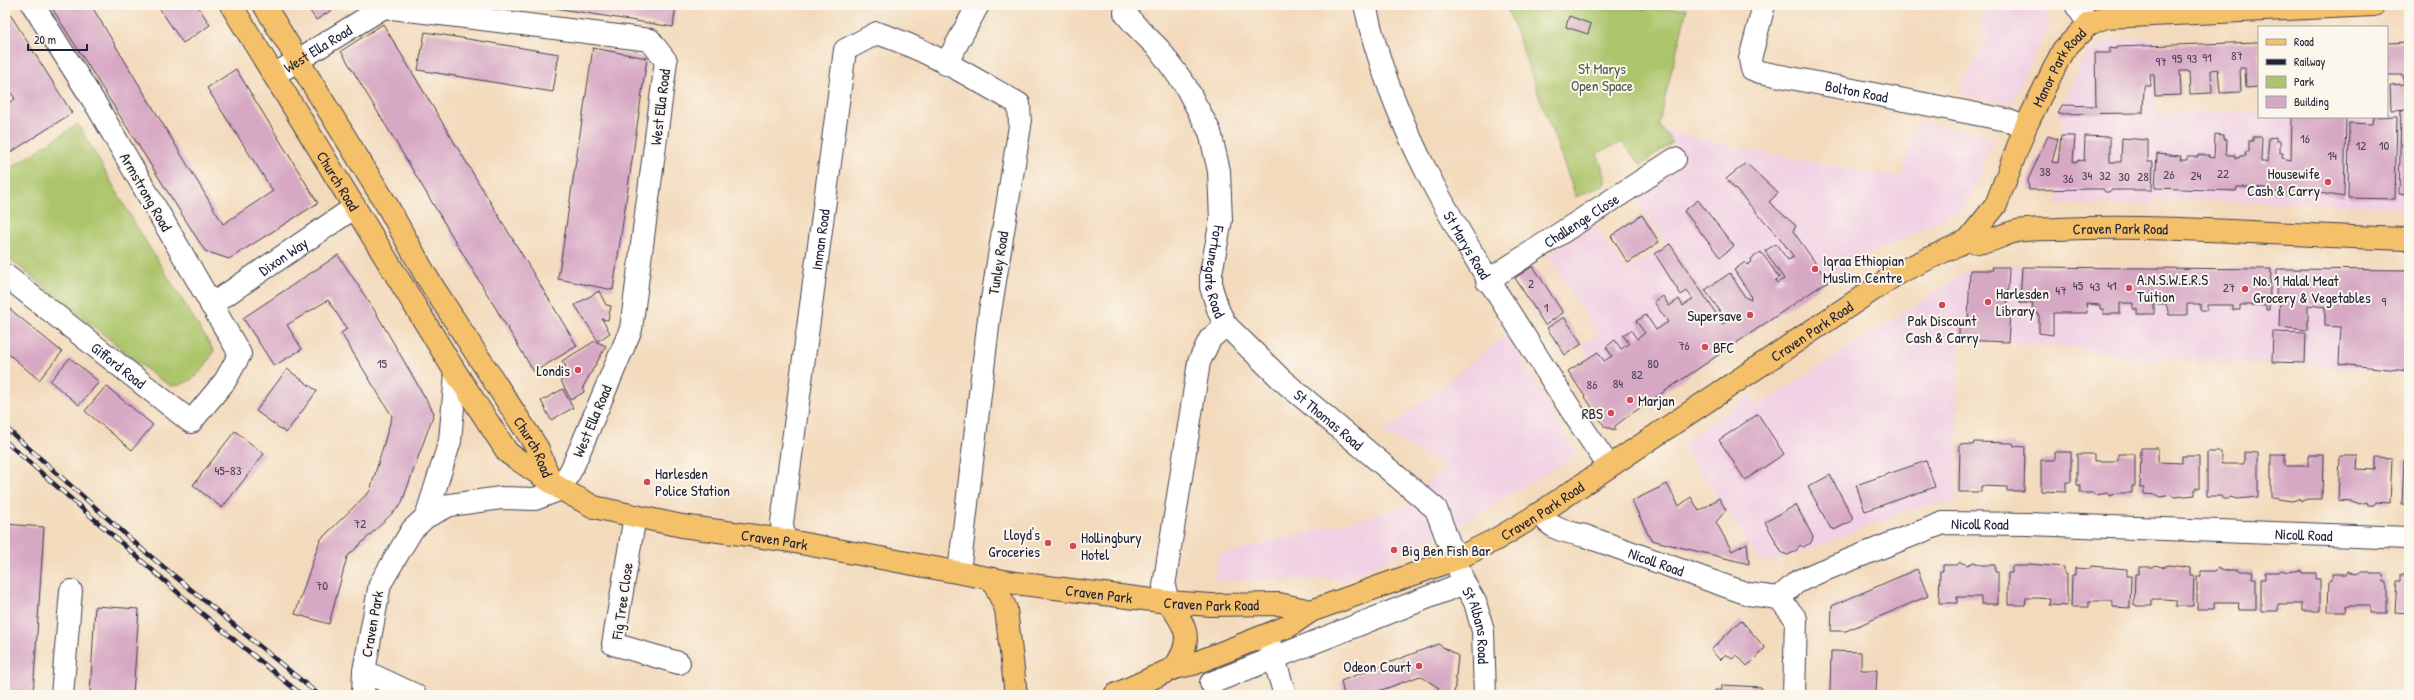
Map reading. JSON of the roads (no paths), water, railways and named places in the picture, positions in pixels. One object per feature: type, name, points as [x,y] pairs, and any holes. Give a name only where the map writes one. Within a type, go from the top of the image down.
[{"type":"main road","name":"Church Road","points":[[231,5],[456,373],[508,453],[556,484]]},
{"type":"main road","name":"Church Road","points":[[264,5],[388,207],[426,276],[538,449],[556,484]]},
{"type":"main road","name":"Manor Park Road","points":[[1968,240],[1996,205],[2025,128],[2063,50],[2088,24],[2106,17],[2374,5]]},
{"type":"main road","points":[[1996,205],[2008,224],[2016,231]]},
{"type":"main road","name":"Craven Park Road","points":[[1174,668],[1205,660],[1289,626],[1311,611],[1456,559],[1495,540],[1540,513],[1898,273],[1968,240],[1978,244],[2004,237],[2016,231],[2056,229],[2144,229],[2409,239]]},
{"type":"main road","name":"Craven Park","points":[[556,484],[594,507],[682,526],[784,540],[992,579],[1168,602]]},
{"type":"main road","points":[[992,579],[1006,609],[1016,695]]},
{"type":"main road","points":[[1006,609],[1031,583]]},
{"type":"main road","name":"Craven Park Road","points":[[1168,602],[1211,605],[1279,604],[1311,611]]},
{"type":"main road","name":"Craven Park Road","points":[[1168,602],[1181,618],[1186,630],[1187,643],[1183,655],[1174,668]]},
{"type":"main road","points":[[1114,695],[1174,668]]},
{"type":"street","name":"Armstrong Road","points":[[33,5],[98,108],[240,354],[225,381]]},
{"type":"street","points":[[946,64],[978,5]]},
{"type":"street","name":"St Marys Road","points":[[1365,5],[1377,50],[1423,168],[1487,281],[1609,466]]},
{"type":"street","name":"Bolton Road","points":[[1764,5],[1750,59],[1752,69],[1760,72],[2007,120],[2025,128]]},
{"type":"street","points":[[2076,5],[2088,24]]},
{"type":"street","name":"West Ella Road","points":[[274,75],[384,7],[650,40],[666,61],[631,329],[573,466],[556,484]]},
{"type":"street","name":"Fortunegate Road","points":[[1120,8],[1159,49],[1185,84],[1210,132],[1219,171],[1221,220],[1211,273],[1211,288],[1215,303],[1226,325],[1210,339],[1199,362],[1164,586],[1168,602]]},
{"type":"street","name":"Inman Road","points":[[784,540],[782,523],[846,50],[877,33],[894,38],[946,64]]},
{"type":"street","name":"Tunley Road","points":[[946,64],[1019,104],[1020,126],[989,318],[959,572]]},
{"type":"street","name":"Challenge Close","points":[[1487,281],[1675,160]]},
{"type":"street","name":"Dixon Way","points":[[211,304],[355,207]]},
{"type":"street","name":"Gifford Road","points":[[5,275],[191,422],[225,381]]},
{"type":"street","name":"St Thomas Road","points":[[1226,325],[1282,380],[1436,509]]},
{"type":"street","points":[[426,517],[450,441],[456,373]]},
{"type":"street","name":"Craven Park","points":[[363,695],[364,671],[380,584],[412,530],[426,517],[450,505],[501,498],[535,499],[556,484]]},
{"type":"street","name":"St Albans Road","points":[[1436,509],[1464,583],[1475,602],[1484,631],[1484,695]]},
{"type":"street","name":"Nicoll Road","points":[[1540,513],[1548,524],[1560,530],[1585,536],[1748,594],[1779,598],[1797,582],[1943,523],[2036,524],[2409,538]]},
{"type":"street","name":"Fig Tree Close","points":[[635,516],[613,644],[678,662]]},
{"type":"street","points":[[1205,660],[1213,689],[1274,658],[1464,583]]},
{"type":"street","points":[[62,695],[71,591]]},
{"type":"street","points":[[1779,598],[1796,619],[1794,695]]},
{"type":"street","points":[[1266,635],[1285,695]]},
{"type":"street","points":[[364,671],[415,695]]},
{"type":"railway","points":[[5,427],[143,550],[319,695]]},
{"type":"railway","points":[[5,441],[199,611],[302,695]]},
{"type":"place","name":"Housewife Cash & Carry","points":[[2328,182]]},
{"type":"place","name":"Iqraa Ethiopian Muslim Centre","points":[[1815,269]]},
{"type":"place","name":"A.N.S.W.E.R.S Tuition","points":[[2129,288]]},
{"type":"place","name":"No. 1 Halal Meat Grocery & Vegetables","points":[[2245,289]]},
{"type":"place","name":"Harlesden Library","points":[[1988,302]]},
{"type":"place","name":"Pak Discount Cash & Carry","points":[[1942,305]]},
{"type":"place","name":"Supersave","points":[[1750,315]]},
{"type":"place","name":"BFC","points":[[1705,347]]},
{"type":"place","name":"Londis","points":[[578,370]]},
{"type":"place","name":"Marjan","points":[[1630,400]]},
{"type":"place","name":"RBS","points":[[1611,413]]},
{"type":"place","name":"Harlesden Police Station","points":[[647,482]]},
{"type":"place","name":"Lloyd's Groceries","points":[[1048,543]]},
{"type":"place","name":"Hollingbury Hotel","points":[[1073,546]]},
{"type":"place","name":"Big Ben Fish Bar","points":[[1394,550]]},
{"type":"place","name":"Odeon Court","points":[[1419,666]]},
{"type":"park label","name":"St Marys Open Space","points":[[1602,76]]}]
